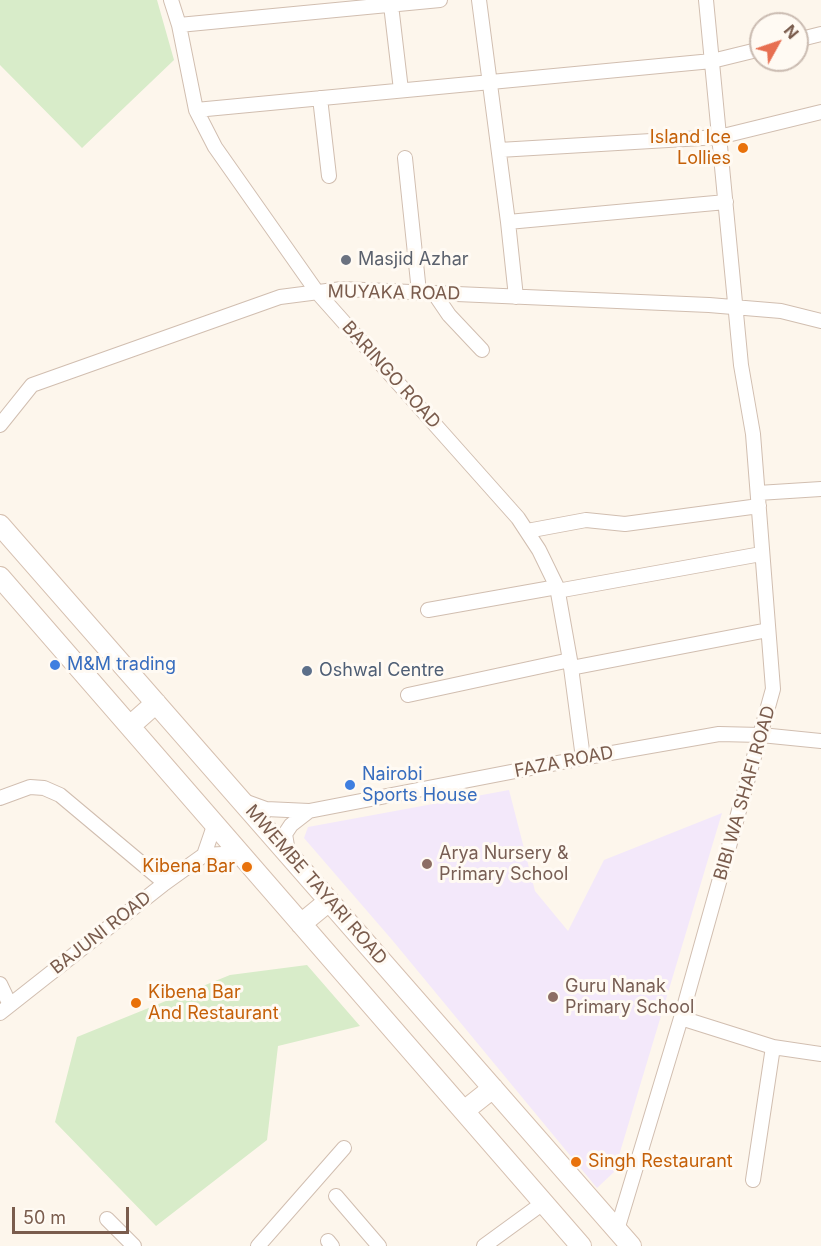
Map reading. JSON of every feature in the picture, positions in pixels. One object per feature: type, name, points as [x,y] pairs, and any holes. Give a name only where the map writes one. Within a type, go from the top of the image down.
[{"type":"street","name":"BARINGO ROAD","points":[[171,0],[179,25],[196,110],[215,147],[317,292],[518,518],[539,550],[557,589],[583,758]]},
{"type":"street","points":[[179,25],[440,0]]},
{"type":"street","points":[[479,0],[516,297]]},
{"type":"street","name":"BIBI WA SHAFI ROAD","points":[[617,1230],[681,1018],[773,689],[753,434],[741,365],[706,0]]},
{"type":"street","points":[[391,5],[402,90]]},
{"type":"street","points":[[196,110],[712,61],[749,52]]},
{"type":"street","points":[[320,98],[329,176]]},
{"type":"street","points":[[499,150],[719,137],[821,112]]},
{"type":"street","points":[[405,158],[419,292]]},
{"type":"street","points":[[508,222],[726,202]]},
{"type":"street","name":"MUYAKA ROAD","points":[[1,419],[32,385],[280,297],[342,289],[736,307],[782,311],[821,321]]},
{"type":"street","points":[[434,293],[449,315],[482,350]]},
{"type":"street","points":[[449,315],[454,294]]},
{"type":"street","points":[[527,531],[586,520],[626,525],[821,489]]},
{"type":"street","name":"MWEMBE TAYARI ROAD","points":[[0,525],[631,1246]]},
{"type":"street","points":[[428,610],[761,554]]},
{"type":"street","name":"MWEMBE TAYARI ROAD","points":[[0,577],[581,1246]]},
{"type":"street","points":[[408,695],[768,630]]},
{"type":"street","points":[[130,726],[156,702]]},
{"type":"street","name":"FAZA ROAD","points":[[241,800],[266,809],[309,811],[719,734],[761,735],[821,741]]},
{"type":"street","points":[[0,798],[30,787],[44,788],[60,795],[165,883]]},
{"type":"street","points":[[288,854],[285,834],[291,825],[309,811]]},
{"type":"street","points":[[215,823],[204,855],[241,854]]},
{"type":"street","name":"BAJUNI ROAD","points":[[5,1009],[204,855]]},
{"type":"street","points":[[301,924],[329,901]]},
{"type":"street","points":[[0,984],[5,1009]]},
{"type":"street","points":[[681,1018],[773,1047],[821,1054]]},
{"type":"street","points":[[753,1180],[773,1047]]},
{"type":"street","points":[[464,1111],[493,1088]]},
{"type":"street","points":[[258,1246],[344,1148]]},
{"type":"street","points":[[336,1196],[379,1246]]},
{"type":"street","points":[[484,1246],[543,1203]]},
{"type":"street","points":[[107,1219],[134,1246]]},
{"type":"shaded area","name":"Guru Nanak Primary School","points":[[509,790],[535,891],[568,931],[604,860],[722,813],[614,1172],[597,1188],[393,941],[304,838],[308,827]]},
{"type":"green space","points":[[0,0],[157,0],[174,60],[82,148],[0,65]]},
{"type":"green space","points":[[307,965],[360,1026],[278,1046],[267,1140],[156,1226],[55,1122],[77,1037],[230,975]]},
{"type":"place","name":"Island Ice Lollies","points":[[743,148]]},
{"type":"place","name":"Masjid Azhar","points":[[346,260]]},
{"type":"place","name":"M&M trading","points":[[55,665]]},
{"type":"place","name":"Oshwal Centre","points":[[307,671]]},
{"type":"place","name":"Nairobi Sports House","points":[[350,785]]},
{"type":"place","name":"Arya Nursery & Primary School","points":[[427,864]]},
{"type":"place","name":"Kibena Bar","points":[[247,867]]},
{"type":"place","name":"Guru Nanak Primary School","points":[[553,997]]},
{"type":"place","name":"Kibena Bar And Restaurant","points":[[136,1003]]},
{"type":"place","name":"Singh Restaurant","points":[[576,1162]]}]
